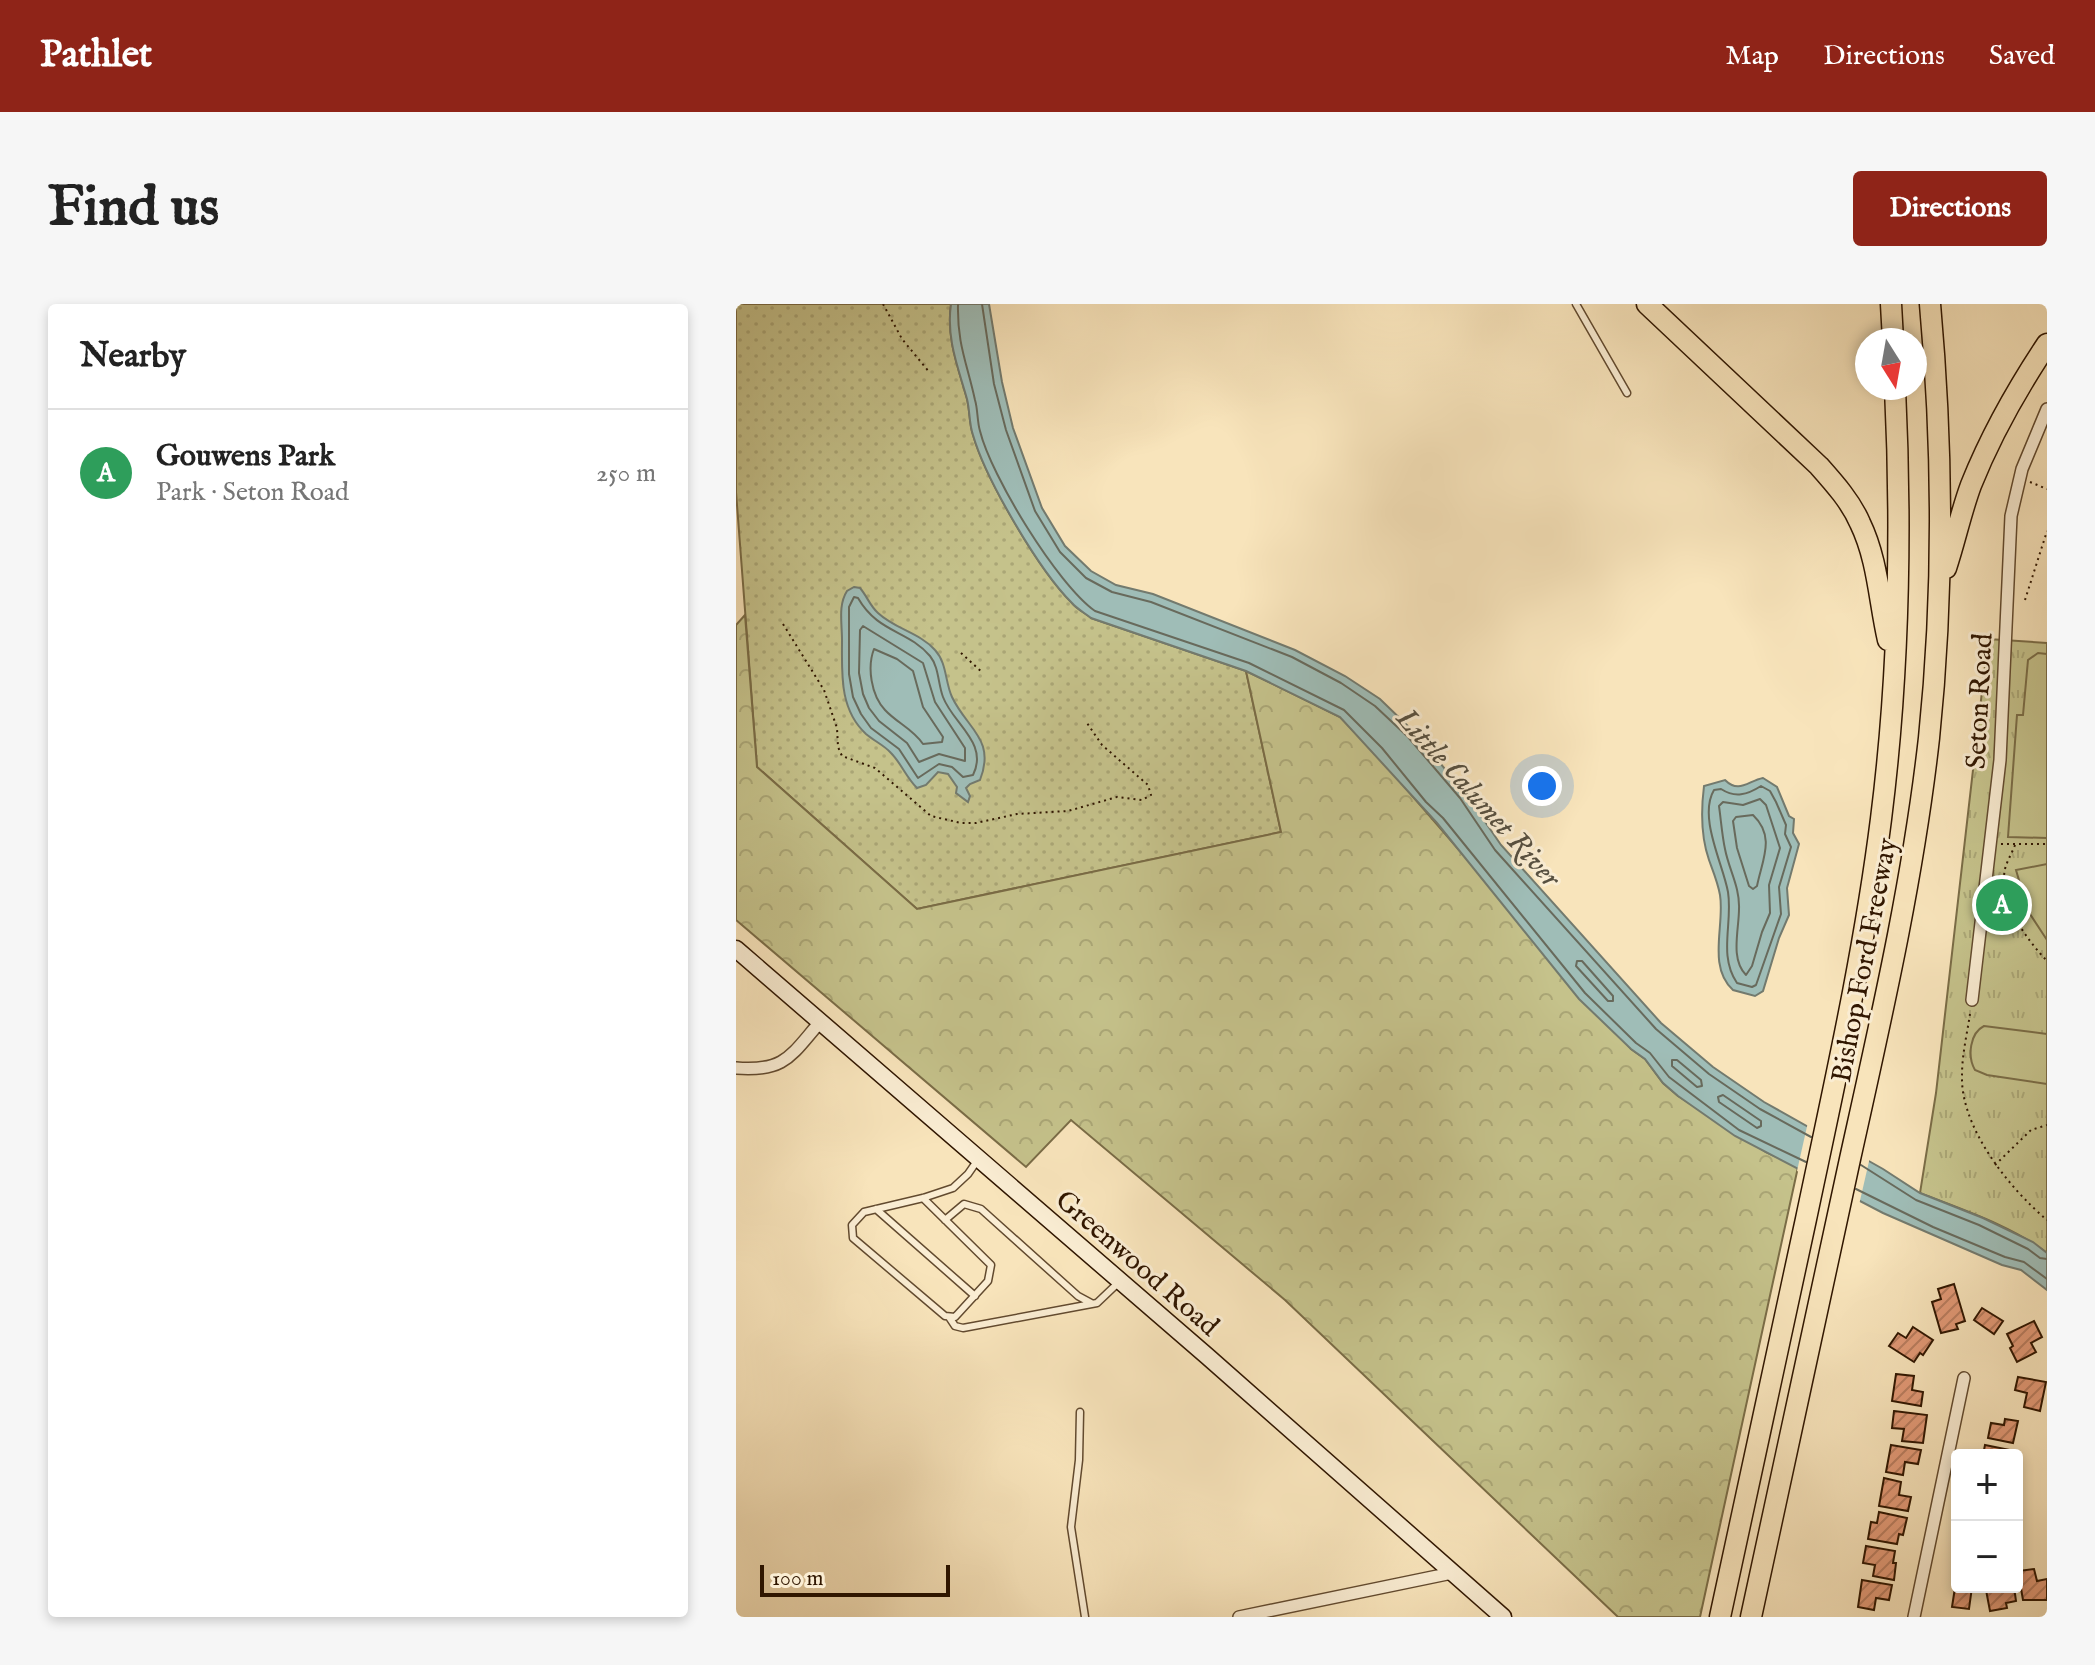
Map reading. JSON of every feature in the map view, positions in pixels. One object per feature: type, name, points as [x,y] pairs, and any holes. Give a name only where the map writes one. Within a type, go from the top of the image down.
[{"type":"highway","points":[[1647,304],[1819,466],[1842,492],[1860,521],[1872,552],[1894,668]]},
{"type":"highway","points":[[1891,304],[1892,328]]},
{"type":"highway","name":"Bishop Ford Freeway","points":[[1751,1617],[1904,910],[1918,825],[1929,735],[1940,587],[1939,446],[1930,304]]},
{"type":"highway","points":[[1940,587],[1970,489],[1991,439],[2047,344]]},
{"type":"highway","name":"Bishop Ford Freeway","points":[[1720,1617],[1856,983],[1881,817],[1894,668],[1899,546],[1895,400]]},
{"type":"street","name":"Seton Road","points":[[1972,1000],[1992,843],[2006,661],[2011,516],[2019,477],[2047,409]]},
{"type":"street","name":"Greenwood Road","points":[[736,949],[1121,1281],[1503,1617]]},
{"type":"street","points":[[736,1068],[773,1068],[788,1059],[821,1021]]},
{"type":"street","points":[[1914,1617],[1964,1378]]},
{"type":"street","points":[[1239,1617],[1452,1573]]},
{"type":"lane","points":[[1576,304],[1627,393]]},
{"type":"lane","points":[[923,1198],[991,1265],[988,1281],[955,1317],[945,1316],[853,1238],[852,1225],[864,1212],[953,1188],[979,1158]]},
{"type":"lane","points":[[945,1220],[964,1204],[981,1209],[1078,1296],[1091,1303]]},
{"type":"lane","points":[[876,1209],[975,1296]]},
{"type":"lane","points":[[949,1317],[955,1326],[963,1328],[1091,1303],[1100,1301],[1121,1281]]},
{"type":"lane","points":[[1080,1412],[1079,1460],[1071,1527],[1085,1617]]},
{"type":"path","points":[[883,304],[902,339],[930,373]]},
{"type":"path","points":[[2019,477],[2047,489]]},
{"type":"path","points":[[2025,600],[2047,531]]},
{"type":"path","points":[[783,624],[824,690],[837,728],[842,756],[875,768],[925,811],[940,819],[976,823],[1008,815],[1068,811],[1117,797],[1142,800],[1151,795],[1148,785],[1102,745],[1087,723]]},
{"type":"path","points":[[961,653],[983,673]]},
{"type":"path","points":[[1992,843],[2047,844]]},
{"type":"path","points":[[2015,845],[2004,872],[2005,887],[2020,927],[2047,961]]},
{"type":"path","points":[[1972,1000],[1963,1064],[1963,1090],[1974,1123],[1995,1165],[2015,1190],[2047,1220]]},
{"type":"path","points":[[1995,1165],[2031,1130],[2047,1125]]},
{"type":"green space","points":[[736,304],[951,304],[951,341],[973,435],[989,476],[1030,547],[1059,588],[1091,618],[1246,671],[1281,832],[917,909],[757,767],[736,492]]},
{"type":"green space","points":[[745,615],[757,767],[917,909],[1281,832],[1246,671],[1340,717],[1376,754],[1663,1083],[1678,1096],[1766,1152],[1798,1167],[1700,1617],[1618,1617],[1285,1300],[1071,1120],[1026,1167],[736,920],[736,625]]},
{"type":"green space","points":[[1988,639],[2047,643],[2047,1253],[2002,1226],[1920,1193],[1936,1093]]},
{"type":"green space","points":[[2038,653],[2047,654],[2047,838],[2008,837],[2017,715],[2023,715],[2028,660]]},
{"type":"green space","points":[[2047,864],[2047,940],[2028,911],[2016,870]]},
{"type":"green space","points":[[1984,1026],[2047,1034],[2047,1084],[1987,1075],[1975,1070],[1971,1045],[1979,1029]]},
{"type":"water","points":[[951,304],[989,304],[1013,428],[1042,508],[1065,546],[1091,571],[1116,585],[1153,594],[1295,650],[1345,676],[1380,699],[1414,732],[1466,794],[1501,845],[1661,1023],[1713,1067],[1764,1102],[1920,1193],[2033,1242],[2047,1253],[2047,1290],[2021,1270],[2002,1265],[1883,1213],[1735,1136],[1678,1096],[1663,1083],[1645,1059],[1579,999],[1437,823],[1340,717],[1246,671],[1091,618],[1076,607],[1044,569],[989,476],[972,431],[967,399],[951,341]]},
{"type":"water","points":[[854,587],[860,588],[878,613],[922,639],[939,655],[952,697],[978,735],[984,754],[980,780],[966,788],[970,796],[968,802],[956,793],[957,787],[948,774],[938,772],[926,785],[917,788],[895,757],[866,734],[851,713],[842,678],[841,614],[844,596]]},
{"type":"water","points":[[1763,778],[1777,787],[1789,816],[1794,819],[1793,833],[1799,844],[1787,888],[1789,915],[1763,991],[1755,996],[1733,990],[1721,969],[1720,895],[1704,842],[1702,804],[1704,786],[1725,780],[1739,786]]},
{"type":"pier","points":[[1808,1122],[1870,1157],[1859,1205],[1797,1171]]},
{"type":"building","points":[[1954,1284],[1965,1321],[1956,1324],[1958,1329],[1941,1333],[1932,1302],[1941,1299],[1938,1289]]},
{"type":"building","points":[[1982,1308],[2003,1321],[1994,1334],[1974,1320]]},
{"type":"building","points":[[2034,1321],[2042,1337],[2031,1343],[2036,1352],[2017,1362],[2007,1334]]},
{"type":"building","points":[[1913,1327],[1933,1340],[1914,1362],[1889,1346],[1898,1333],[1906,1338]]},
{"type":"building","points":[[1896,1374],[1914,1376],[1912,1390],[1923,1392],[1921,1406],[1892,1401]]},
{"type":"building","points":[[2018,1377],[2046,1382],[2040,1411],[2024,1407],[2027,1393],[2015,1390]]},
{"type":"building","points":[[1894,1411],[1927,1415],[1923,1443],[1902,1441],[1904,1429],[1892,1428]]},
{"type":"building","points":[[2005,1419],[2018,1421],[2013,1443],[1988,1438],[1991,1423],[2004,1425]]},
{"type":"building","points":[[1891,1445],[1921,1450],[1918,1464],[1905,1462],[1903,1475],[1886,1472]]},
{"type":"building","points":[[1985,1445],[2005,1449],[1984,1449]]},
{"type":"building","points":[[1884,1478],[1901,1482],[1899,1495],[1911,1497],[1908,1511],[1879,1506]]},
{"type":"building","points":[[1879,1512],[1907,1518],[1897,1544],[1868,1539],[1871,1522],[1877,1523]]},
{"type":"building","points":[[1866,1546],[1895,1551],[1894,1580],[1873,1576],[1875,1565],[1863,1563]]},
{"type":"building","points":[[2034,1569],[2037,1581],[2047,1579],[2047,1600],[2023,1600],[2023,1570]]},
{"type":"building","points":[[1862,1580],[1892,1585],[1889,1600],[1876,1598],[1874,1610],[1858,1607]]},
{"type":"building","points":[[1954,1593],[1971,1593],[1969,1609],[1952,1607]]},
{"type":"building","points":[[1987,1593],[2015,1593],[2016,1601],[2006,1603],[2007,1608],[1990,1611]]},
{"type":"place","name":"Gouwens Park","points":[[2002,905]]},
{"type":"water label","name":"Little Calumet River","points":[[1479,797]]}]
